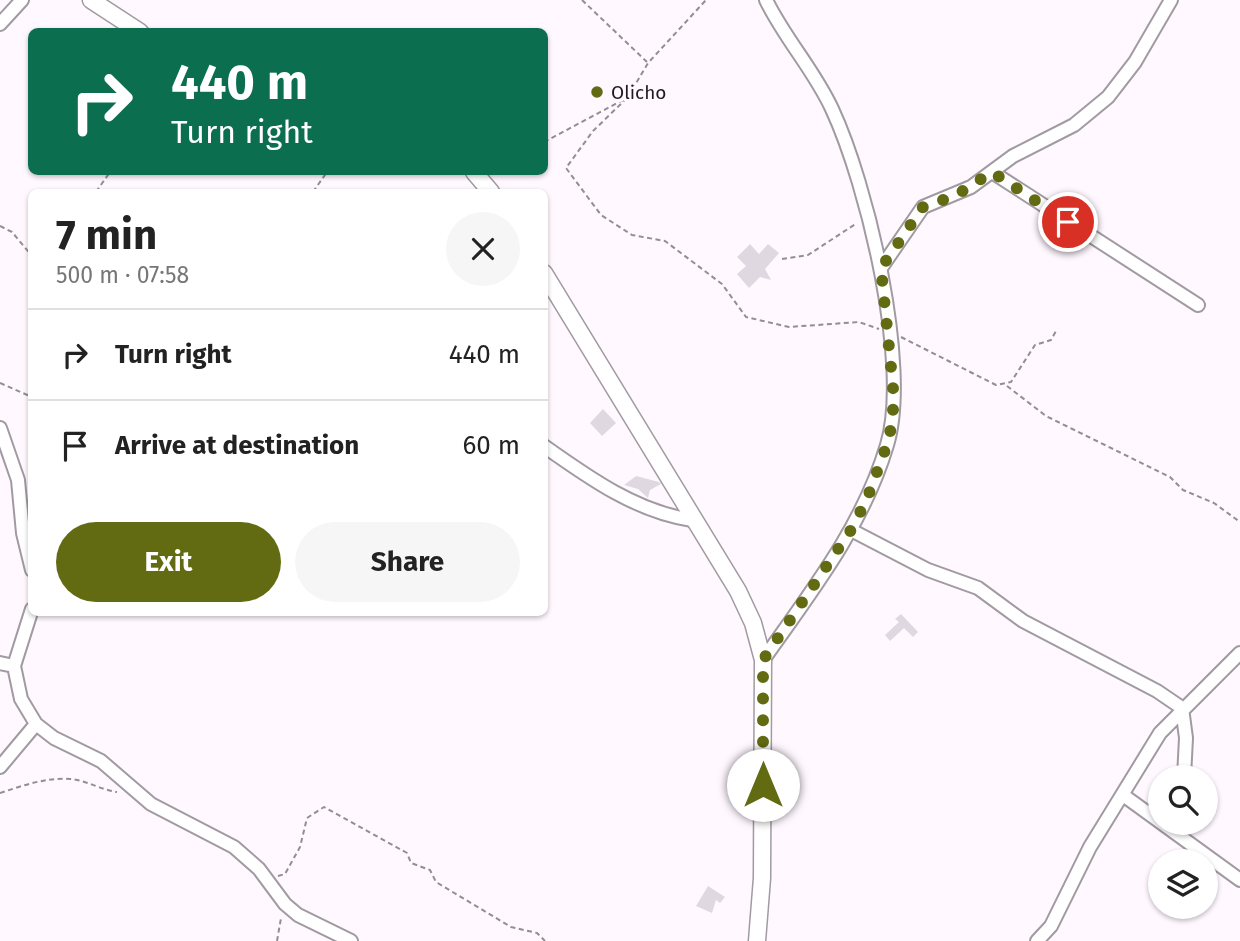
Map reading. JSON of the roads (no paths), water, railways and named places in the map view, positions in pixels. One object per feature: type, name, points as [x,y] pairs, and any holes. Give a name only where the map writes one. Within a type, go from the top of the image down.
[{"type":"street","points":[[0,24],[22,0]]},
{"type":"street","points":[[91,0],[134,28]]},
{"type":"street","points":[[763,660],[851,530],[880,467],[891,430],[893,387],[881,268],[848,149],[832,109],[780,30],[766,0]]},
{"type":"street","points":[[881,268],[923,207],[955,196],[1013,156],[1074,125],[1108,97],[1129,70],[1171,0]]},
{"type":"street","points":[[992,172],[1198,305]]},
{"type":"street","points":[[477,175],[488,189]]},
{"type":"street","points":[[548,280],[692,520],[738,591],[752,623],[763,660],[762,878],[757,941]]},
{"type":"street","points":[[0,428],[18,480],[23,533],[28,554]]},
{"type":"street","points":[[548,449],[587,476],[648,510],[692,520]]},
{"type":"street","points":[[851,530],[928,570],[978,588],[1023,621],[1157,691],[1182,708],[1186,738],[1185,765]]},
{"type":"street","points":[[30,616],[14,666],[21,699],[36,724],[54,738],[102,761],[137,793],[201,832],[234,847],[266,877],[285,904],[298,915],[351,941]]},
{"type":"street","points":[[1037,941],[1051,926],[1090,847],[1160,733],[1182,708],[1240,653]]},
{"type":"street","points":[[0,663],[14,666]]},
{"type":"street","points":[[0,767],[36,724]]},
{"type":"street","points":[[1123,796],[1148,812]]},
{"type":"street","points":[[1181,835],[1240,880]]},
{"type":"place","name":"Olicho","points":[[597,92]]}]
